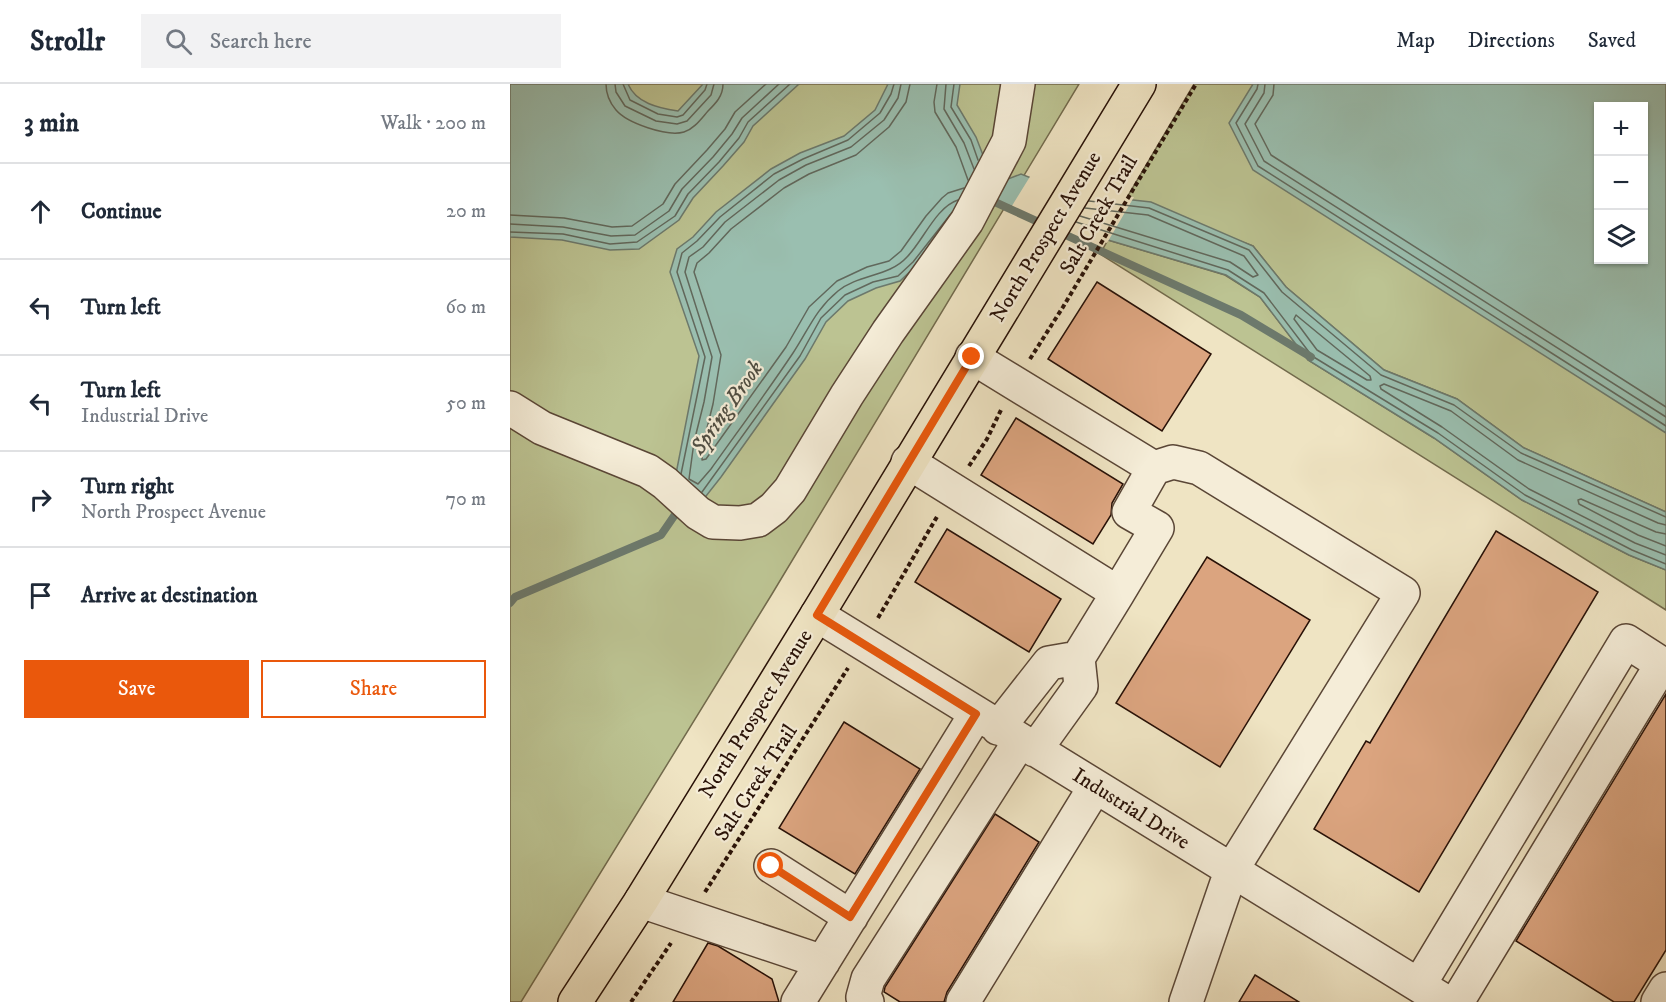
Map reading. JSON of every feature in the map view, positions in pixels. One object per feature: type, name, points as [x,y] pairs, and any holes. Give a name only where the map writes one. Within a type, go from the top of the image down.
[{"type":"main road","name":"North Prospect Avenue","points":[[575,1002],[641,901],[817,615],[1138,84]]},
{"type":"street","points":[[510,408],[542,428],[648,471],[698,513],[713,522],[740,523],[758,520],[774,508],[790,490],[847,394],[967,221],[1009,141],[1018,84]]},
{"type":"street","points":[[972,357],[1154,468]]},
{"type":"street","points":[[908,462],[1118,593]]},
{"type":"street","points":[[798,1002],[850,917],[1008,734],[1081,686],[1078,658],[1157,528],[1129,512],[1154,468],[1173,462],[1199,468],[1403,593],[1231,871],[1186,1002]]},
{"type":"street","name":"Industrial Drive","points":[[817,615],[1436,997]]},
{"type":"street","points":[[1436,997],[1626,641],[1664,666]]},
{"type":"street","points":[[867,1002],[863,997],[868,979],[1050,663],[1078,658]]},
{"type":"street","points":[[963,1002],[1095,788]]},
{"type":"street","points":[[771,866],[850,917]]},
{"type":"street","points":[[641,901],[823,962]]},
{"type":"street","points":[[1658,1002],[1666,989]]},
{"type":"path","name":"Salt Creek Trail","points":[[1028,362],[1196,84]]},
{"type":"path","points":[[973,461],[1002,409]]},
{"type":"path","points":[[884,609],[941,510]]},
{"type":"path","name":"Salt Creek Trail","points":[[701,897],[843,676]]},
{"type":"path","points":[[631,1002],[677,934]]},
{"type":"shaded area","points":[[510,84],[1079,84],[772,594],[521,1002],[510,1002]]},
{"type":"shaded area","points":[[1194,84],[1666,84],[1666,512],[1524,448],[1457,399],[1384,370],[1286,287],[1253,246],[1126,199]]},
{"type":"shaded area","points":[[1108,240],[1225,275],[1260,297],[1308,360],[1434,438],[1522,500],[1629,555],[1666,570],[1666,610],[1100,254]]},
{"type":"water","points":[[510,84],[628,84],[636,96],[648,104],[678,111],[703,84],[799,84],[753,126],[744,142],[693,198],[679,220],[639,249],[610,250],[562,240],[510,237]]},
{"type":"water","points":[[888,84],[960,84],[957,105],[976,137],[988,168],[1003,181],[1021,174],[1070,193],[1151,202],[1253,246],[1286,287],[1384,370],[1457,399],[1524,448],[1666,512],[1666,570],[1629,555],[1522,500],[1434,438],[1308,360],[1260,297],[1226,275],[1108,240],[999,202],[979,207],[900,281],[876,288],[848,301],[826,322],[805,359],[699,505],[674,484],[699,356],[670,272],[677,249],[693,237],[716,212],[771,169],[800,153],[844,136],[875,110]]},
{"type":"water","points":[[1253,84],[1666,84],[1666,433],[1253,170],[1229,123]]},
{"type":"pier","points":[[1031,175],[1071,190],[1134,197],[1107,243],[1010,209]]},
{"type":"building","points":[[1097,282],[1211,354],[1162,431],[1048,359]]},
{"type":"building","points":[[1016,418],[1123,484],[1112,503],[1111,515],[1093,544],[981,475]]},
{"type":"building","points":[[947,529],[1061,599],[1029,652],[915,582]]},
{"type":"building","points":[[1496,531],[1598,592],[1419,892],[1314,829],[1366,741],[1370,743]]},
{"type":"building","points":[[1207,557],[1310,620],[1220,767],[1116,703]]},
{"type":"building","points":[[1666,694],[1666,950],[1634,1002],[1614,1002],[1516,941]]},
{"type":"building","points":[[844,722],[920,769],[855,874],[779,828]]},
{"type":"building","points":[[995,814],[1039,842],[947,992],[944,1002],[900,1002],[884,992],[885,987]]},
{"type":"building","points":[[708,943],[718,946],[772,979],[779,1002],[673,1002]]},
{"type":"building","points":[[1255,975],[1299,1002],[1239,1002]]},
{"type":"waterway","points":[[986,198],[1045,225]]},
{"type":"waterway","points":[[1057,231],[1241,315],[1311,357]]},
{"type":"waterway","name":"Spring Brook","points":[[510,603],[515,597],[661,535],[681,506]]},
{"type":"route","points":[[771,866],[850,917],[976,714],[817,615],[972,357]]}]
